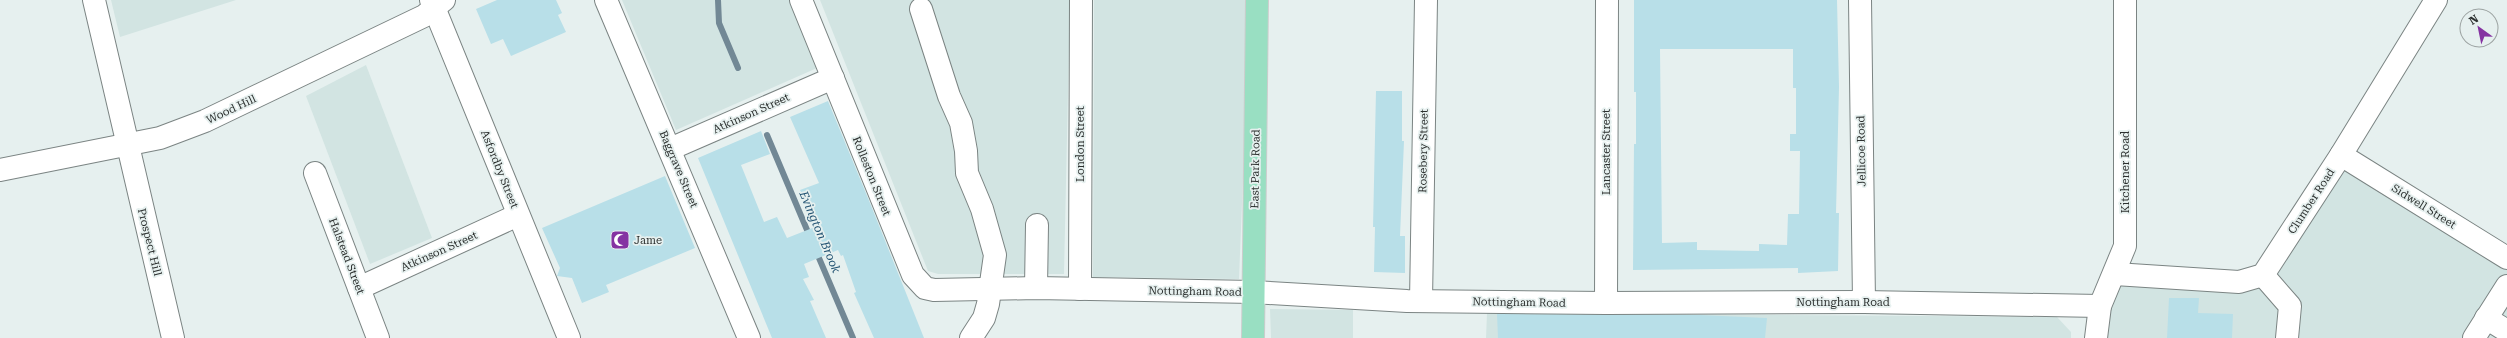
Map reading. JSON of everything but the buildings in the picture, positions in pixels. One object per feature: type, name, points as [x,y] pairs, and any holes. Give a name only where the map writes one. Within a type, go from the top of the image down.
[{"type":"main road","name":"East Park Road","points":[[1253,338],[1257,0]]},
{"type":"street","name":"Prospect Hill","points":[[94,0],[173,338]]},
{"type":"street","name":"Baggrave Street","points":[[606,0],[749,338]]},
{"type":"street","name":"Rolleston Street","points":[[801,0],[913,275],[925,288],[934,290],[989,290]]},
{"type":"street","name":"London Street","points":[[1080,289],[1081,0]]},
{"type":"street","name":"Rosebery Street","points":[[1412,304],[1426,0]]},
{"type":"street","name":"Lancaster Street","points":[[1606,303],[1607,0]]},
{"type":"street","name":"Jellicoe Road","points":[[1860,0],[1864,302]]},
{"type":"street","name":"Kitchener Road","points":[[2096,338],[2100,306],[2115,274],[2125,246],[2125,0]]},
{"type":"street","name":"Clumber Road","points":[[2263,275],[2341,155],[2436,0]]},
{"type":"street","name":"Wood Hill","points":[[0,170],[127,146],[160,138],[205,122],[424,16],[437,3]]},
{"type":"street","name":"Asfordby Street","points":[[437,3],[518,215],[569,338]]},
{"type":"street","points":[[921,9],[949,96],[961,123],[966,151],[967,173],[982,209],[995,255],[984,318],[971,338]]},
{"type":"street","name":"Atkinson Street","points":[[670,149],[833,78]]},
{"type":"street","name":"Sidwell Street","points":[[2341,155],[2507,258]]},
{"type":"street","name":"Halstead Street","points":[[315,173],[378,338]]},
{"type":"street","name":"Atkinson Street","points":[[359,288],[518,215]]},
{"type":"street","points":[[1036,288],[1037,225]]},
{"type":"street","points":[[2115,274],[2239,282],[2263,275],[2290,306],[2287,338]]},
{"type":"street","points":[[2474,338],[2507,286]]},
{"type":"street","name":"Nottingham Road","points":[[989,290],[1036,288],[1253,292],[1412,304],[1864,302],[2100,306]]},
{"type":"street","points":[[2486,318],[2507,331]]},
{"type":"shaded area","points":[[111,0],[236,0],[120,37]]},
{"type":"shaded area","points":[[622,0],[789,0],[817,68],[676,130]]},
{"type":"shaded area","points":[[820,0],[1070,0],[1064,274],[938,274],[928,271]]},
{"type":"shaded area","points":[[1094,0],[1250,0],[1239,279],[1093,277]]},
{"type":"shaded area","points":[[366,65],[432,238],[370,264],[306,96]]},
{"type":"shaded area","points":[[2341,155],[2507,258],[2507,338],[2096,338],[2115,274],[2263,275]]},
{"type":"shaded area","points":[[1270,309],[1353,310],[1353,338],[1271,338]]},
{"type":"shaded area","points":[[1487,313],[2057,317],[2071,332],[2071,338],[1486,338]]},
{"type":"waterway","name":"Evington Brook","points":[[718,0],[719,23],[738,68]]},
{"type":"waterway","name":"Evington Brook","points":[[767,135],[810,237]]},
{"type":"waterway","name":"Evington Brook","points":[[816,251],[853,338]]},
{"type":"place","name":"Jame","points":[[620,240]]}]
